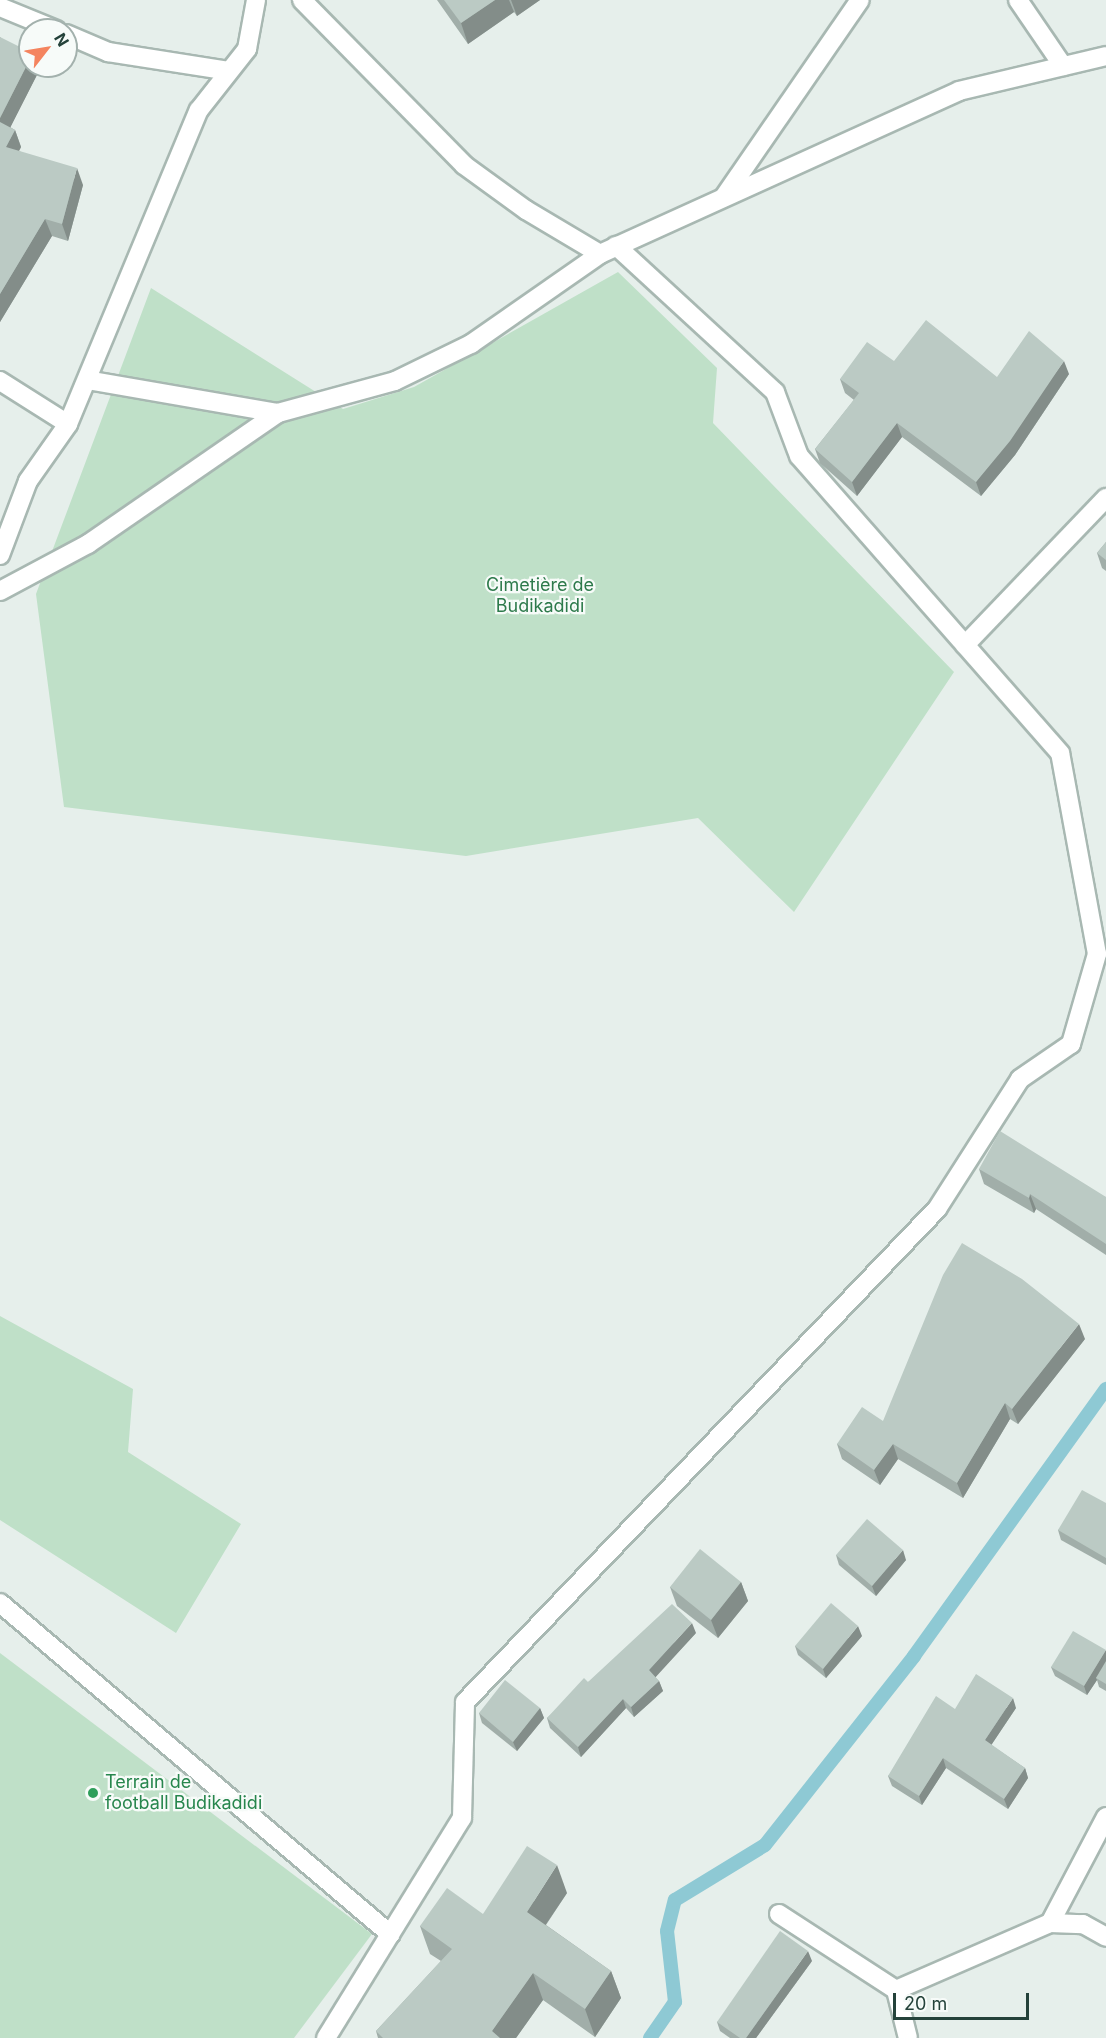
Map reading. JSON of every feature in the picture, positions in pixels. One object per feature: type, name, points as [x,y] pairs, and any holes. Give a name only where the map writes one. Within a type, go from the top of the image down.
[{"type":"street","points":[[0,555],[28,482],[68,424],[199,110],[247,50],[256,0]]},
{"type":"street","points":[[302,0],[464,165],[526,210],[608,250],[775,392],[799,456],[1060,753],[1097,954],[1071,1044],[1020,1079],[937,1209],[465,1702],[462,1818],[326,2038]]},
{"type":"street","points":[[724,197],[860,0]]},
{"type":"street","points":[[1018,0],[1063,66]]},
{"type":"street","points":[[0,7],[27,18]]},
{"type":"street","points":[[78,39],[108,52],[230,70]]},
{"type":"street","points":[[0,591],[88,544],[278,413],[396,381],[471,344],[608,250],[959,91],[1106,56]]},
{"type":"street","points":[[87,380],[278,413]]},
{"type":"street","points":[[0,381],[68,424]]},
{"type":"street","points":[[965,645],[1106,498]]},
{"type":"street","points":[[0,1603],[390,1934]]},
{"type":"street","points":[[1050,1923],[1106,1817]]},
{"type":"street","points":[[779,1914],[896,1990],[908,2038]]},
{"type":"street","points":[[896,1990],[1050,1923],[1083,1924],[1106,1937]]},
{"type":"green space","name":"Cimetière de Budikadidi","points":[[618,272],[717,368],[713,423],[954,672],[794,912],[698,818],[466,856],[64,807],[36,594],[151,288],[343,409],[414,387]]},
{"type":"green space","points":[[0,1316],[133,1389],[128,1452],[241,1524],[176,1633],[0,1520]]},
{"type":"green space","name":"Terrain de football Budikadidi","points":[[0,1653],[372,1934],[294,2038],[0,2038]]},
{"type":"building","points":[[444,0],[495,0],[461,23]]},
{"type":"building","points":[[0,37],[18,46],[18,78],[20,78],[0,118]]},
{"type":"building","points":[[0,122],[15,130],[6,147],[77,168],[62,224],[45,219],[0,294]]},
{"type":"building","points":[[926,320],[997,377],[1029,331],[1064,361],[1010,441],[976,482],[897,423],[852,482],[815,449],[859,393],[840,379],[867,342],[894,361]]},
{"type":"building","points":[[1106,542],[1106,560],[1097,553]]},
{"type":"building","points":[[1000,1131],[1106,1197],[1106,1244],[1030,1194],[1029,1198],[979,1169]]},
{"type":"building","points":[[962,1243],[1022,1279],[1079,1324],[1012,1409],[1005,1403],[957,1483],[893,1444],[874,1470],[837,1444],[862,1407],[883,1421],[943,1275]]},
{"type":"building","points":[[1082,1490],[1106,1503],[1106,1558],[1058,1530]]},
{"type":"building","points":[[867,1519],[903,1550],[872,1586],[836,1555]]},
{"type":"building","points":[[700,1549],[741,1582],[711,1620],[670,1587]]},
{"type":"building","points":[[831,1603],[858,1626],[823,1669],[795,1646]]},
{"type":"building","points":[[672,1604],[692,1623],[649,1670],[659,1681],[631,1707],[623,1699],[578,1747],[547,1718],[584,1678],[588,1682]]},
{"type":"building","points":[[1073,1631],[1106,1650],[1084,1686],[1051,1667]]},
{"type":"building","points":[[1106,1661],[1106,1684],[1096,1678]]},
{"type":"building","points":[[976,1674],[1013,1698],[985,1740],[1025,1768],[1004,1799],[943,1758],[919,1796],[888,1776],[936,1696],[955,1709]]},
{"type":"building","points":[[505,1680],[540,1708],[513,1742],[479,1713]]},
{"type":"building","points":[[527,1846],[557,1865],[527,1912],[611,1971],[585,2009],[533,1973],[492,2031],[500,2038],[383,2038],[376,2031],[452,1949],[420,1926],[447,1888],[483,1914]]},
{"type":"building","points":[[780,1931],[808,1951],[746,2038],[740,2038],[717,2022]]},
{"type":"waterway","points":[[650,2038],[675,2002],[667,1931],[675,1900],[765,1845],[914,1656],[1106,1389]]},
{"type":"place","name":"Terrain de football Budikadidi","points":[[93,1793]]}]
